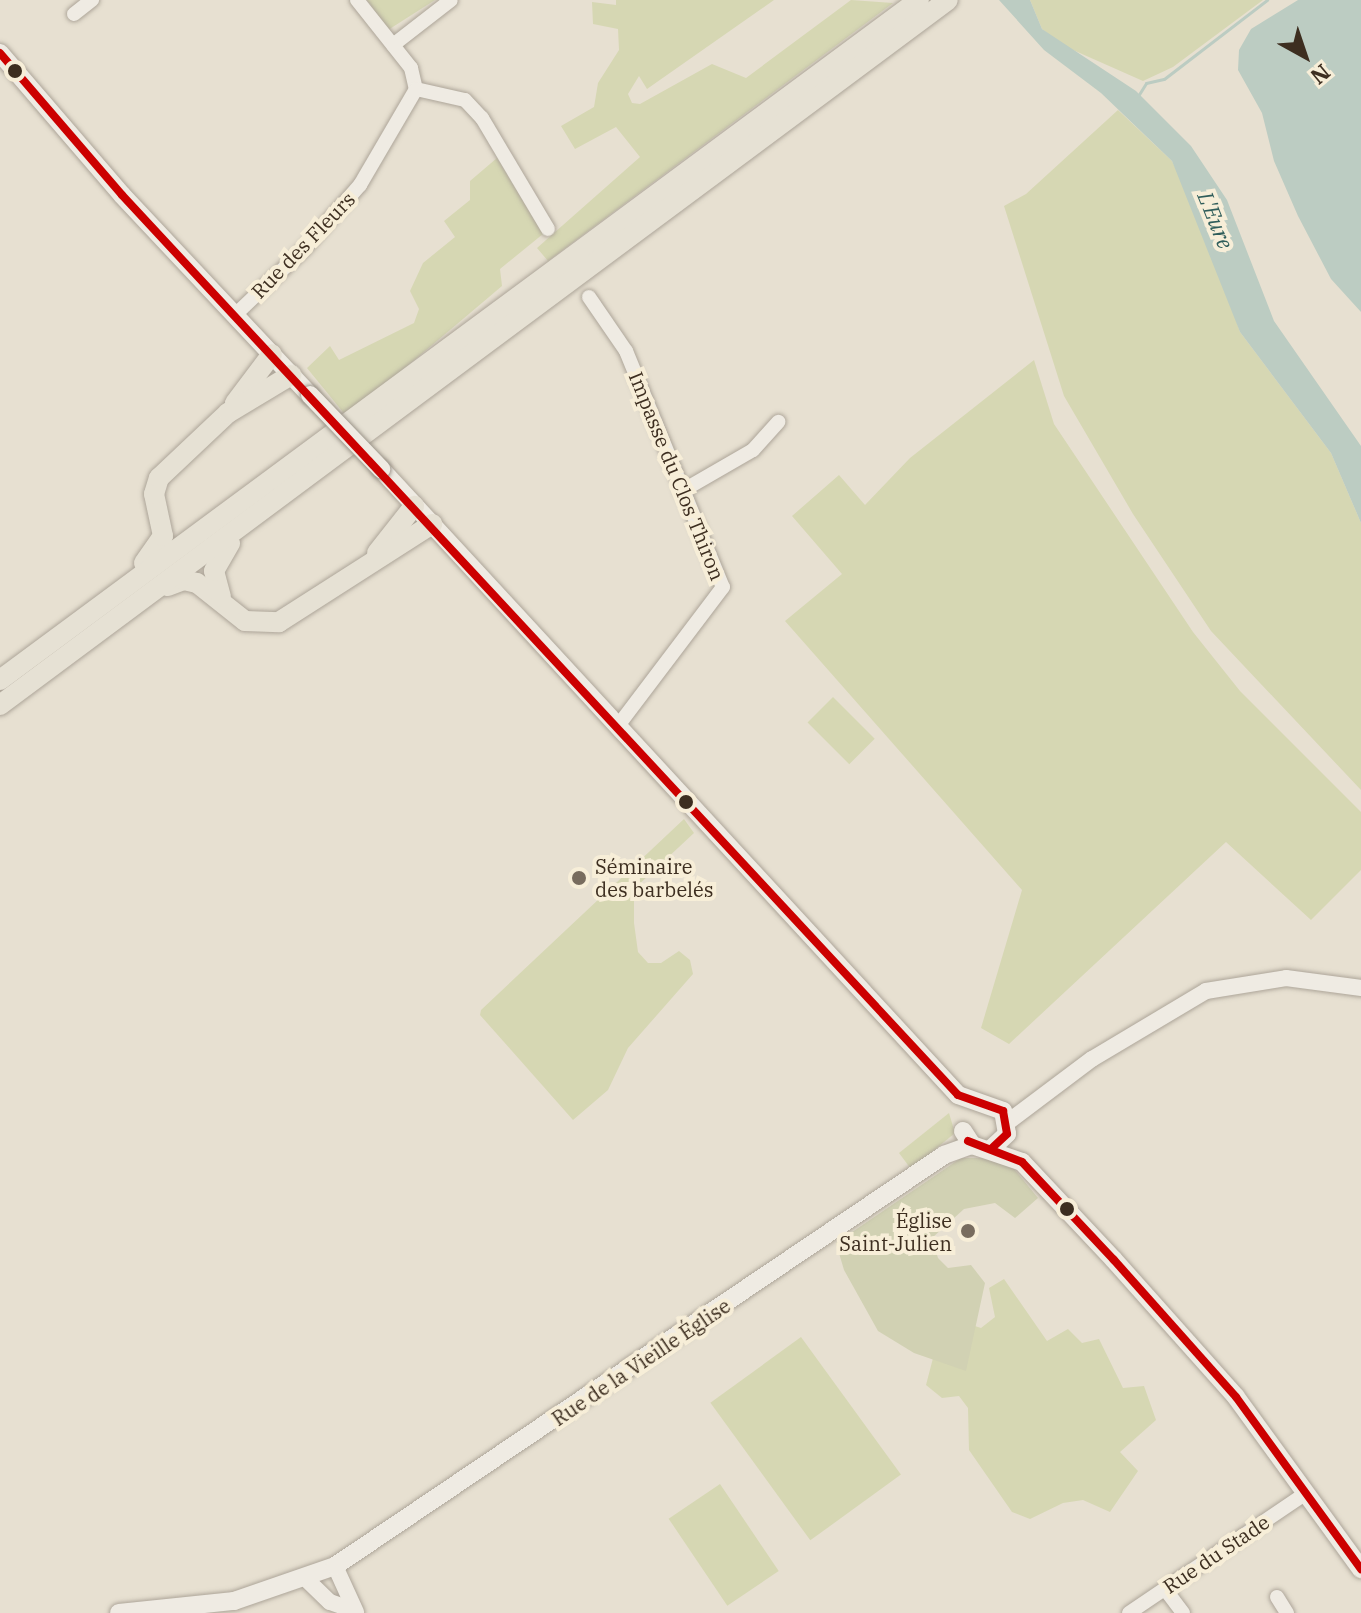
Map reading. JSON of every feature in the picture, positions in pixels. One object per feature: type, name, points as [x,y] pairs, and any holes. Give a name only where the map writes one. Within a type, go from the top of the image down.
[{"type":"main road","points":[[0,680],[224,513],[506,315],[916,10],[948,0]]},
{"type":"main road","points":[[0,53],[235,315],[432,524],[958,1095],[998,1116],[1022,1162],[1236,1397],[1303,1495],[1361,1569]]},
{"type":"main road","points":[[0,705],[260,515],[506,315]]},
{"type":"main road","points":[[78,621],[159,548],[161,517],[154,494],[159,478],[228,413],[272,354]]},
{"type":"main road","points":[[228,413],[291,375]]},
{"type":"main road","points":[[370,562],[414,506]]},
{"type":"main road","points":[[161,517],[186,525],[224,513]]},
{"type":"main road","points":[[221,597],[217,560],[260,515]]},
{"type":"main road","points":[[156,590],[184,580],[221,597],[245,621],[279,622],[432,524]]},
{"type":"main road","points":[[958,1095],[966,1131],[1022,1162]]},
{"type":"main road","points":[[966,1131],[998,1116]]},
{"type":"main road","points":[[992,1148],[998,1116]]},
{"type":"main road","name":"Rue de la Vieille Église","points":[[119,1613],[235,1607],[335,1566],[944,1155],[966,1131]]},
{"type":"street","points":[[74,14],[92,0]]},
{"type":"street","points":[[357,0],[411,68],[416,89],[465,100],[482,118],[548,229]]},
{"type":"street","points":[[393,45],[451,0]]},
{"type":"street","name":"Rue des Fleurs","points":[[235,315],[305,248],[360,185],[416,89]]},
{"type":"street","name":"Impasse du Clos Thiron","points":[[589,297],[626,351],[723,587],[617,727]]},
{"type":"street","points":[[682,491],[753,450],[778,422]]},
{"type":"street","points":[[998,1116],[1023,1106],[1173,1006],[1206,991],[1286,978],[1361,988]]},
{"type":"street","name":"Rue du Stade","points":[[1129,1613],[1303,1495]]},
{"type":"street","points":[[335,1566],[355,1611]]},
{"type":"street","points":[[306,1579],[330,1602],[355,1611]]},
{"type":"street","points":[[1165,1589],[1183,1613]]},
{"type":"street","points":[[1277,1597],[1287,1613]]},
{"type":"green space","points":[[367,0],[435,0],[388,30]]},
{"type":"green space","points":[[616,0],[774,0],[647,89],[639,76],[628,94],[632,103],[640,104],[712,64],[746,78],[851,0],[893,3],[548,261],[537,248],[640,157],[616,127],[575,149],[561,126],[594,107],[598,83],[619,50],[618,29],[593,24],[592,2],[616,5]]},
{"type":"green space","points":[[1030,0],[1263,0],[1173,67],[1143,81],[1064,46],[1042,29]]},
{"type":"green space","points":[[1118,110],[1172,161],[1206,232],[1240,332],[1331,453],[1361,523],[1361,790],[1211,631],[1133,514],[1064,396],[1004,206],[1026,194]]},
{"type":"green space","points":[[497,158],[543,234],[500,269],[502,286],[347,417],[307,368],[330,346],[339,360],[414,323],[419,309],[410,291],[423,263],[455,237],[444,221],[470,200],[470,181]]},
{"type":"green space","points":[[1034,360],[1054,424],[1193,632],[1240,691],[1361,812],[1361,870],[1311,920],[1226,842],[1009,1044],[981,1028],[1022,890],[785,621],[842,574],[792,516],[839,475],[865,505],[910,458]]},
{"type":"green space","points":[[833,697],[875,739],[849,764],[808,722]]},
{"type":"green space","points":[[684,819],[694,833],[634,889],[634,923],[638,952],[648,963],[661,963],[679,951],[690,960],[693,974],[628,1048],[608,1090],[573,1120],[480,1015],[481,1010]]},
{"type":"green space","points":[[949,1113],[955,1133],[911,1169],[899,1153]]},
{"type":"green space","points":[[961,1158],[1005,1158],[1038,1198],[1015,1218],[995,1203],[964,1209],[932,1238],[938,1258],[948,1268],[971,1265],[985,1283],[966,1371],[914,1353],[878,1331],[844,1270],[836,1243]]},
{"type":"green space","points":[[1004,1279],[1047,1341],[1068,1329],[1082,1343],[1099,1339],[1123,1388],[1144,1386],[1156,1420],[1120,1452],[1138,1471],[1110,1512],[1083,1500],[1063,1503],[1030,1519],[1012,1512],[969,1450],[968,1408],[959,1396],[942,1398],[926,1385],[944,1316],[981,1328],[995,1317],[989,1288]]},
{"type":"green space","points":[[801,1337],[901,1475],[810,1540],[710,1403]]},
{"type":"green space","points":[[720,1484],[779,1571],[727,1606],[669,1519]]},
{"type":"water","name":"L'Eure","points":[[999,0],[1030,0],[1042,29],[1136,91],[1191,146],[1227,200],[1274,321],[1361,446],[1361,523],[1331,453],[1240,332],[1172,161],[1101,93],[1044,50]]},
{"type":"water","points":[[1298,0],[1361,0],[1361,312],[1331,279],[1298,216],[1274,161],[1262,113],[1238,70],[1239,50],[1251,29]]},
{"type":"waterway","points":[[1138,96],[1146,83],[1164,79],[1267,0]]},
{"type":"transit line","points":[[0,53],[122,195],[958,1095],[1003,1111],[1007,1134],[992,1148]]},
{"type":"transit line","points":[[968,1141],[1022,1162],[1114,1260],[1236,1397],[1361,1569]]},
{"type":"place","name":"Séminaire des barbelés","points":[[579,878]]},
{"type":"place","name":"Église Saint-Julien","points":[[968,1231]]}]
